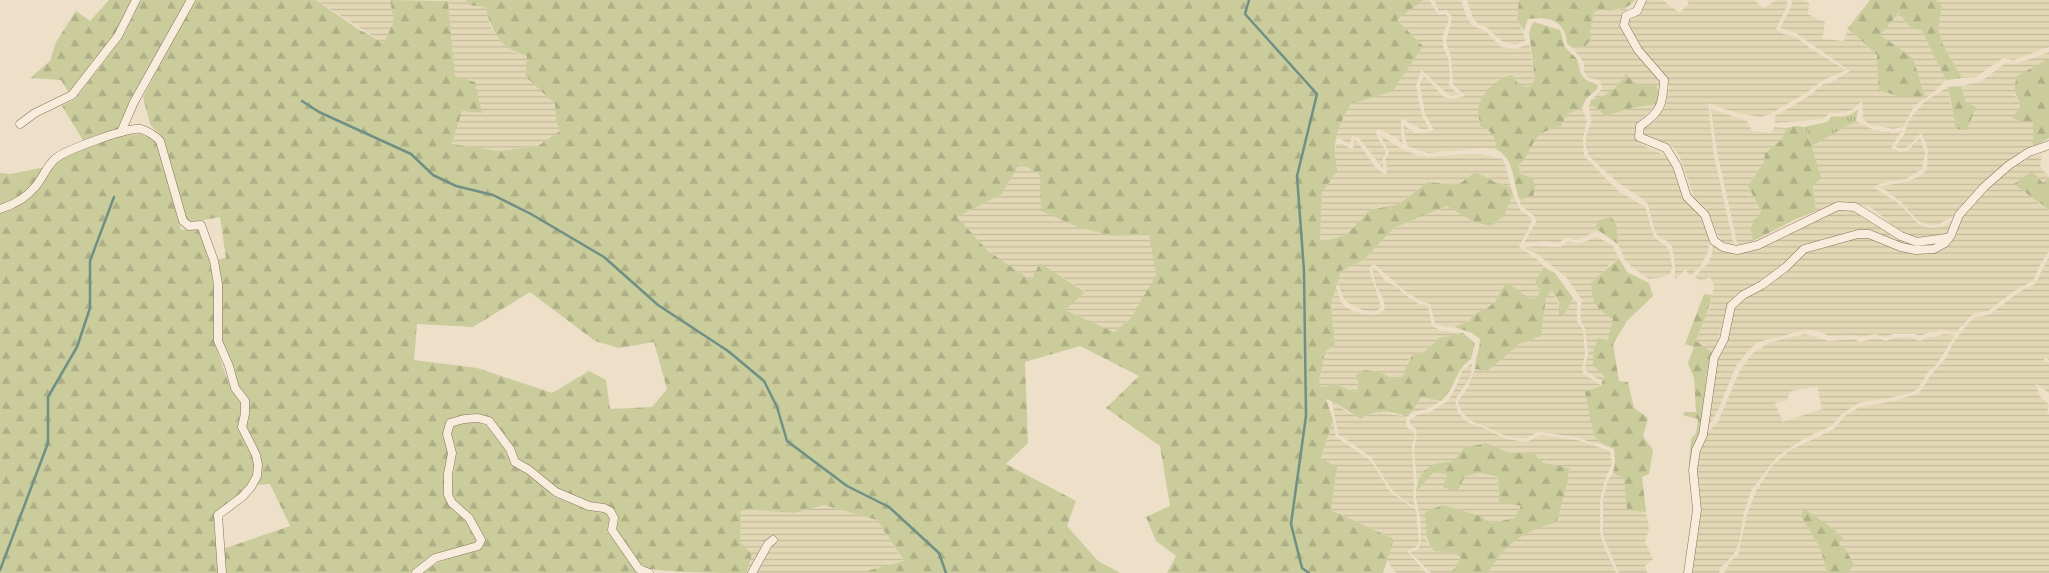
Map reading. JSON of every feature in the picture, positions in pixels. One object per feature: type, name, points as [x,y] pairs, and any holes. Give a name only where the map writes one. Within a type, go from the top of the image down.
[{"type":"street","points":[[20,124],[36,113],[72,95],[118,36],[136,0]]},
{"type":"street","points":[[121,132],[134,102],[191,0]]},
{"type":"street","points":[[1642,0],[1637,11],[1626,16],[1624,25],[1638,50],[1664,80],[1664,94],[1663,102],[1657,112],[1640,126],[1639,137],[1666,148],[1677,166],[1688,197],[1705,215],[1714,241],[1737,250],[1758,245],[1838,206],[1855,207],[1901,236],[1918,242],[1936,241],[1947,238],[1951,234]]},
{"type":"street","points":[[0,209],[22,200],[35,187],[56,158],[86,144],[121,132],[140,129],[154,135],[160,141],[183,221],[189,226],[201,225],[214,261],[218,284],[218,341],[229,366],[235,388],[244,401],[242,427],[256,455],[258,465],[257,476],[251,487],[242,497],[218,515],[222,573]]},
{"type":"street","points":[[1688,573],[1697,510],[1693,470],[1696,450],[1703,435],[1714,358],[1724,339],[1731,306],[1743,295],[1762,285],[1786,267],[1804,249],[1858,234],[1869,234],[1901,247],[1916,250],[1934,249],[1945,243],[1959,215],[1984,188],[2009,166],[2023,157],[2049,146]]},
{"type":"street","points":[[416,573],[435,558],[478,546],[481,540],[469,518],[452,503],[448,495],[447,486],[452,453],[447,434],[450,423],[478,418],[489,422],[510,449],[515,462],[529,470],[556,492],[590,506],[610,511],[614,518],[612,530],[639,569],[649,573]]},
{"type":"street","points":[[752,573],[768,544],[773,540]]},
{"type":"shaded area","points":[[316,0],[390,0],[394,21],[384,43]]},
{"type":"shaded area","points":[[442,0],[466,0],[468,5],[485,7],[491,28],[513,52],[527,56],[525,76],[555,104],[556,121],[561,131],[538,146],[497,151],[452,145],[462,111],[481,113],[455,76],[448,1]]},
{"type":"shaded area","points":[[1422,0],[1429,0],[1438,15],[1446,14],[1449,19],[1443,35],[1443,46],[1448,58],[1449,85],[1459,95],[1450,96],[1421,70],[1416,86],[1422,116],[1429,129],[1421,129],[1401,118],[1403,145],[1397,138],[1378,129],[1375,131],[1386,151],[1382,161],[1384,170],[1360,139],[1352,135],[1350,144],[1336,139],[1337,128],[1351,104],[1393,90],[1423,46],[1397,20]]},
{"type":"shaded area","points":[[1434,0],[1461,0],[1467,18],[1473,26],[1485,31],[1501,47],[1515,49],[1529,44],[1535,80],[1529,87],[1519,85],[1483,95],[1478,111],[1480,126],[1490,130],[1495,138],[1497,150],[1482,148],[1428,153],[1407,146],[1403,125],[1415,133],[1426,133],[1434,130],[1425,114],[1420,84],[1424,76],[1444,97],[1453,99],[1465,96],[1453,84],[1451,57],[1446,42],[1452,17],[1447,10],[1439,11]]},
{"type":"shaded area","points":[[1467,0],[1519,0],[1517,20],[1526,40],[1516,45],[1502,41],[1485,26],[1478,24],[1473,18]]},
{"type":"shaded area","points":[[1646,0],[1662,0],[1680,13],[1689,3],[1686,0],[1754,0],[1763,8],[1777,0],[1787,0],[1787,6],[1776,29],[1783,34],[1796,37],[1811,49],[1846,70],[1822,81],[1806,93],[1770,114],[1761,117],[1736,113],[1708,103],[1714,155],[1734,247],[1724,243],[1719,238],[1707,209],[1694,197],[1679,155],[1673,147],[1643,134],[1642,130],[1646,125],[1655,121],[1665,108],[1669,89],[1668,81],[1645,56],[1627,30],[1628,18]]},
{"type":"shaded area","points":[[1793,0],[1802,0],[1810,4],[1807,14],[1825,22],[1822,39],[1844,41],[1848,28],[1877,55],[1901,97],[1925,97],[1913,58],[1879,35],[1900,13],[1910,27],[1922,31],[1946,80],[1933,93],[1914,106],[1903,127],[1893,129],[1869,124],[1863,119],[1862,101],[1852,110],[1830,113],[1823,119],[1775,123],[1775,116],[1809,96],[1823,84],[1830,83],[1850,71],[1796,33],[1780,28]]},
{"type":"shaded area","points":[[1936,0],[2049,0],[2049,47],[2014,60],[2003,58],[1976,77],[1962,78],[1943,45],[1938,29],[1942,6]]},
{"type":"shaded area","points":[[1603,8],[1618,10],[1627,8],[1621,22],[1621,29],[1660,81],[1659,96],[1652,84],[1643,87],[1635,85],[1618,88],[1591,100],[1602,89],[1600,81],[1587,77],[1584,71],[1584,63],[1573,48],[1585,46],[1594,12]]},
{"type":"shaded area","points":[[2049,52],[2049,60],[2032,69],[2014,95],[2020,102],[2020,121],[2033,120],[2033,147],[2004,164],[1956,214],[1939,224],[1930,225],[1918,221],[1901,202],[1887,191],[1878,187],[1909,181],[1923,174],[1927,169],[1928,149],[1921,133],[1908,147],[1901,149],[1895,146],[1904,135],[1909,120],[1924,102],[1948,87],[1950,103],[1955,115],[1955,129],[1970,118],[1976,107],[1966,102],[1961,86],[1980,82],[2006,63],[2016,64]]},
{"type":"shaded area","points":[[1657,104],[1639,121],[1637,129],[1638,140],[1642,145],[1664,155],[1670,161],[1705,225],[1709,239],[1708,252],[1700,267],[1690,276],[1685,270],[1675,279],[1672,246],[1655,232],[1648,204],[1617,182],[1589,156],[1586,147],[1586,137],[1591,121],[1589,106],[1595,107],[1606,116],[1632,108]]},
{"type":"shaded area","points":[[1582,108],[1587,121],[1583,137],[1584,156],[1617,190],[1645,207],[1654,237],[1669,249],[1672,267],[1670,274],[1649,279],[1631,266],[1625,260],[1618,244],[1617,226],[1595,228],[1601,233],[1595,232],[1576,240],[1566,237],[1559,243],[1545,241],[1524,243],[1536,222],[1535,217],[1520,204],[1520,200],[1533,196],[1518,166],[1533,142],[1541,134],[1549,129],[1560,126],[1567,114]]},
{"type":"shaded area","points":[[1711,109],[1747,121],[1752,131],[1770,133],[1775,127],[1787,128],[1781,140],[1765,153],[1764,162],[1748,186],[1761,212],[1750,228],[1753,241],[1738,247],[1717,152]]},
{"type":"shaded area","points":[[1856,121],[1874,130],[1894,133],[1902,130],[1891,148],[1900,152],[1907,151],[1920,138],[1925,153],[1922,169],[1906,179],[1882,183],[1873,187],[1901,205],[1918,224],[1929,228],[1942,227],[1955,220],[1948,233],[1923,238],[1904,235],[1869,206],[1840,203],[1816,211],[1813,185],[1821,178],[1812,146]]},
{"type":"shaded area","points":[[1380,135],[1402,149],[1419,156],[1482,154],[1502,159],[1511,187],[1495,182],[1475,172],[1458,185],[1428,182],[1399,204],[1370,210],[1346,235],[1320,242],[1322,193],[1337,171],[1335,159],[1336,144],[1343,144],[1353,150],[1354,140],[1357,141],[1376,168],[1386,175],[1387,167],[1385,160],[1389,152]]},
{"type":"shaded area","points":[[2042,155],[2040,167],[2049,177],[2043,183],[2039,204],[2049,210],[2049,251],[2033,281],[2014,291],[1988,311],[1973,314],[1956,332],[1943,330],[1920,336],[1915,334],[1893,334],[1884,337],[1875,334],[1860,337],[1853,335],[1829,336],[1818,331],[1805,330],[1758,342],[1736,366],[1719,408],[1712,421],[1705,428],[1716,358],[1733,308],[1739,302],[1805,251],[1860,236],[1886,243],[1901,250],[1948,245],[1956,236],[1960,221],[1965,213],[1997,181],[2011,169],[2033,156]]},
{"type":"shaded area","points":[[1020,162],[1040,175],[1078,227],[1112,236],[1149,233],[1157,275],[1131,318],[1114,332],[1065,310],[1085,291],[1040,264],[1031,280],[988,251],[957,217],[1002,194]]},
{"type":"shaded area","points":[[1513,195],[1520,210],[1530,217],[1532,221],[1519,247],[1537,259],[1544,267],[1535,281],[1540,290],[1537,299],[1529,298],[1506,282],[1496,300],[1489,307],[1476,313],[1469,321],[1454,327],[1444,327],[1435,323],[1430,304],[1406,292],[1374,264],[1369,268],[1381,307],[1376,312],[1362,310],[1345,301],[1337,283],[1341,271],[1364,260],[1394,228],[1448,206],[1474,222],[1504,216]]},
{"type":"shaded area","points":[[1840,210],[1855,210],[1901,238],[1946,240],[1932,247],[1916,248],[1870,232],[1801,247],[1784,266],[1738,294],[1727,306],[1717,344],[1712,352],[1696,342],[1704,317],[1710,308],[1714,285],[1710,277],[1700,281],[1695,277],[1708,263],[1712,255],[1713,244],[1728,251],[1759,248]]},
{"type":"shaded area","points":[[1597,237],[1613,246],[1619,258],[1609,265],[1600,276],[1613,318],[1602,382],[1586,371],[1585,366],[1588,353],[1585,328],[1580,319],[1582,300],[1566,277],[1537,254],[1524,248],[1533,246],[1561,247],[1568,241],[1578,244]]},
{"type":"shaded area","points":[[2049,257],[2049,360],[2046,358],[2043,360],[2049,363],[2049,393],[2035,383],[2040,396],[2049,405],[2047,412],[2049,415],[2049,573],[1847,573],[1838,544],[1843,538],[1835,530],[1802,508],[1802,518],[1821,550],[1827,573],[1724,573],[1731,561],[1738,555],[1747,514],[1756,491],[1772,466],[1789,451],[1834,429],[1845,416],[1860,407],[1895,401],[1919,393],[1946,358],[1953,343],[1969,322],[1975,317],[1989,315],[2019,292],[2035,284]]},
{"type":"shaded area","points":[[1372,268],[1375,268],[1386,282],[1396,286],[1405,295],[1419,304],[1428,306],[1432,326],[1442,331],[1463,333],[1439,338],[1423,353],[1413,354],[1402,377],[1389,377],[1380,372],[1359,385],[1355,393],[1337,384],[1321,388],[1318,381],[1325,352],[1335,345],[1331,304],[1336,287],[1342,304],[1349,309],[1363,314],[1376,315],[1385,309],[1383,298],[1375,283]]},
{"type":"shaded area","points":[[1552,291],[1564,316],[1573,298],[1577,302],[1577,321],[1583,330],[1585,355],[1582,368],[1583,374],[1601,386],[1591,416],[1594,436],[1602,444],[1577,437],[1538,432],[1524,439],[1506,436],[1469,420],[1461,410],[1458,401],[1468,387],[1475,369],[1488,371],[1519,344],[1541,336],[1546,298]]},
{"type":"shaded area","points":[[1805,334],[1829,341],[1854,339],[1860,342],[1877,338],[1886,341],[1909,337],[1920,341],[1943,334],[1955,335],[1937,364],[1929,371],[1918,389],[1894,397],[1858,403],[1841,415],[1831,426],[1803,439],[1777,457],[1751,491],[1744,513],[1739,543],[1733,555],[1721,567],[1719,573],[1691,573],[1696,469],[1699,451],[1706,434],[1718,422],[1740,370],[1754,352],[1771,342]],"holes":[[[1817,386],[1822,409],[1783,422],[1775,403],[1786,401],[1791,391]]]},
{"type":"shaded area","points":[[1472,363],[1471,376],[1455,400],[1458,413],[1469,423],[1507,439],[1526,442],[1541,435],[1577,440],[1610,451],[1612,463],[1600,500],[1600,533],[1616,573],[1488,573],[1496,558],[1512,543],[1532,529],[1557,522],[1569,469],[1544,463],[1534,454],[1507,452],[1486,443],[1453,461],[1443,462],[1425,469],[1417,482],[1414,451],[1417,430],[1410,423],[1410,420],[1417,415],[1430,412],[1448,401],[1462,371]]},
{"type":"shaded area","points":[[1421,397],[1441,401],[1427,409],[1412,412],[1406,418],[1406,427],[1413,431],[1415,435],[1412,447],[1413,500],[1416,507],[1406,502],[1391,489],[1371,457],[1338,434],[1332,401],[1361,419],[1370,414],[1381,412],[1402,416],[1416,408]]},
{"type":"shaded area","points":[[1333,420],[1336,437],[1371,461],[1390,492],[1416,510],[1419,541],[1416,547],[1407,551],[1426,573],[1397,573],[1387,560],[1394,539],[1331,510],[1337,468],[1321,458]]},
{"type":"shaded area","points":[[1433,473],[1465,476],[1479,473],[1498,478],[1499,501],[1521,506],[1514,518],[1492,523],[1478,515],[1443,505],[1426,512],[1426,540],[1434,551],[1455,553],[1461,558],[1451,573],[1431,573],[1410,552],[1418,549],[1421,542],[1416,492]]},
{"type":"shaded area","points":[[1613,473],[1624,478],[1627,510],[1646,512],[1649,529],[1645,542],[1653,559],[1645,566],[1647,573],[1619,573],[1605,541],[1603,533],[1603,499],[1608,480]]},
{"type":"shaded area","points":[[824,505],[877,520],[904,562],[868,571],[868,573],[746,573],[748,564],[740,543],[741,509],[795,513]]},
{"type":"green space","points":[[109,0],[133,0],[117,36],[69,93],[61,80],[30,78],[50,61],[56,42],[76,11],[90,21]]},
{"type":"green space","points":[[141,0],[187,0],[130,102],[118,131],[84,142],[62,106],[75,99],[123,37]]},
{"type":"green space","points":[[194,0],[316,0],[358,29],[384,43],[394,21],[390,0],[448,1],[455,76],[475,82],[482,113],[462,111],[452,144],[498,151],[538,146],[560,131],[556,121],[555,104],[525,76],[527,56],[510,49],[499,39],[491,25],[485,7],[468,5],[466,0],[1423,0],[1397,20],[1423,46],[1393,91],[1351,104],[1342,121],[1335,144],[1337,171],[1322,193],[1320,242],[1346,235],[1370,210],[1399,204],[1428,182],[1458,185],[1475,172],[1495,182],[1511,187],[1513,195],[1504,216],[1491,226],[1474,222],[1447,206],[1394,228],[1364,260],[1341,271],[1331,304],[1335,345],[1325,352],[1319,381],[1321,387],[1337,384],[1355,393],[1359,385],[1356,375],[1364,370],[1380,372],[1389,377],[1402,377],[1413,354],[1423,353],[1439,338],[1463,333],[1475,343],[1471,359],[1461,369],[1446,396],[1441,401],[1421,397],[1412,412],[1408,414],[1377,412],[1361,419],[1326,399],[1333,420],[1321,458],[1337,467],[1331,510],[1394,539],[1383,573],[1167,573],[1176,556],[1156,541],[1146,517],[1170,506],[1160,446],[1106,408],[1139,376],[1080,346],[1025,362],[1028,443],[1006,464],[1076,501],[1067,526],[1098,561],[1120,573],[868,573],[867,571],[904,561],[877,520],[824,505],[795,513],[741,509],[740,542],[752,554],[746,573],[678,572],[642,567],[627,548],[603,504],[588,502],[557,490],[545,478],[517,459],[488,419],[447,421],[450,454],[446,497],[468,522],[477,539],[476,543],[432,556],[411,573],[225,573],[223,549],[290,526],[270,484],[256,485],[260,473],[244,428],[248,413],[220,341],[222,326],[217,260],[226,258],[220,217],[188,221],[182,209],[163,139],[150,124],[143,97]],"holes":[[[1020,163],[1040,175],[1041,211],[1078,227],[1112,236],[1149,234],[1156,275],[1131,318],[1114,332],[1065,310],[1085,292],[1040,263],[1031,280],[988,251],[957,217],[1002,194]],[[530,292],[595,341],[619,348],[654,342],[667,389],[652,407],[610,409],[606,380],[589,371],[552,393],[477,368],[414,360],[417,324],[473,327]]]},
{"type":"green space","points":[[1519,0],[1635,0],[1625,8],[1605,9],[1594,12],[1590,30],[1591,40],[1585,46],[1573,48],[1567,44],[1563,30],[1555,21],[1542,18],[1528,19],[1524,31],[1517,20]]},
{"type":"green space","points":[[1870,0],[1936,0],[1942,6],[1938,29],[1943,45],[1962,78],[1946,80],[1922,31],[1910,27],[1899,13],[1880,35],[1913,58],[1925,97],[1901,97],[1879,90],[1877,55],[1848,28]]},
{"type":"green space","points":[[1534,22],[1560,30],[1565,47],[1577,59],[1581,74],[1586,80],[1598,85],[1597,89],[1586,99],[1582,108],[1567,114],[1561,126],[1550,129],[1537,137],[1518,166],[1521,174],[1533,178],[1535,187],[1533,196],[1520,200],[1511,166],[1503,154],[1497,150],[1493,135],[1480,126],[1478,110],[1485,93],[1500,80],[1512,75],[1519,85],[1529,87],[1535,80],[1529,33]]},
{"type":"green space","points":[[2049,60],[2049,138],[2033,147],[2033,121],[2020,121],[2013,118],[2020,107],[2020,102],[2015,93],[2015,83],[2017,76]]},
{"type":"green space","points":[[1626,74],[1638,84],[1644,86],[1652,84],[1657,87],[1659,96],[1657,104],[1632,108],[1606,116],[1595,107],[1589,106],[1591,100],[1611,91]]},
{"type":"green space","points":[[1961,86],[1966,102],[1976,107],[1967,130],[1955,129],[1948,87]]},
{"type":"green space","points":[[1858,109],[1856,121],[1812,146],[1804,127],[1827,122],[1832,116],[1849,115]]},
{"type":"green space","points":[[1795,126],[1804,127],[1812,146],[1821,178],[1813,186],[1816,211],[1753,241],[1750,228],[1761,211],[1748,186],[1764,162],[1765,153],[1781,140],[1787,128]]},
{"type":"green space","points":[[141,134],[152,138],[157,144],[181,230],[199,227],[212,263],[215,307],[214,342],[231,390],[242,404],[239,428],[254,464],[252,478],[241,494],[215,514],[219,573],[0,573],[0,211],[22,201],[58,159],[123,135]]},
{"type":"green space","points":[[45,167],[26,191],[0,206],[0,173],[11,174]]},
{"type":"green space","points":[[2032,171],[2043,183],[2049,177],[2049,210],[2014,184]]},
{"type":"green space","points":[[1611,217],[1617,226],[1618,244],[1595,228],[1599,220]]},
{"type":"green space","points":[[1619,258],[1627,272],[1649,283],[1653,296],[1627,321],[1613,344],[1619,381],[1628,382],[1634,408],[1648,418],[1643,436],[1653,450],[1649,474],[1642,477],[1646,512],[1627,510],[1624,478],[1613,473],[1615,463],[1614,449],[1602,444],[1594,436],[1585,392],[1601,386],[1604,376],[1593,365],[1593,351],[1598,338],[1608,340],[1613,319],[1596,305],[1591,283]]},
{"type":"green space","points":[[1544,267],[1555,273],[1573,298],[1564,316],[1559,315],[1559,302],[1552,291],[1546,298],[1541,336],[1519,344],[1488,371],[1475,369],[1480,339],[1472,333],[1454,327],[1469,321],[1476,313],[1489,307],[1496,300],[1506,282],[1529,298],[1537,299],[1540,290],[1535,281]]},
{"type":"green space","points":[[1704,294],[1712,295],[1696,341],[1712,352],[1707,371],[1701,434],[1691,470],[1689,467],[1691,439],[1696,433],[1698,419],[1683,415],[1684,412],[1696,412],[1694,378],[1688,363],[1694,347],[1685,344]]},
{"type":"green space","points":[[477,422],[487,426],[514,465],[543,483],[554,497],[589,509],[604,510],[610,518],[607,532],[641,573],[423,573],[437,563],[483,547],[485,538],[469,513],[452,498],[451,487],[455,461],[455,450],[450,441],[452,427]]},
{"type":"green space","points":[[1486,443],[1507,452],[1534,454],[1544,463],[1569,468],[1568,480],[1557,522],[1526,534],[1517,540],[1501,554],[1488,573],[1451,573],[1461,558],[1455,553],[1434,551],[1430,546],[1427,537],[1425,512],[1443,505],[1478,515],[1492,523],[1514,518],[1521,506],[1499,502],[1498,477],[1479,473],[1465,476],[1457,492],[1443,487],[1447,474],[1433,473],[1416,492],[1418,484],[1420,477],[1427,468],[1438,463],[1453,461],[1464,448]]},
{"type":"green space","points":[[1802,507],[1835,530],[1843,538],[1839,544],[1846,550],[1854,565],[1847,573],[1827,573],[1821,550],[1802,518]]},
{"type":"waterway","points":[[1249,0],[1245,14],[1317,94],[1297,176],[1304,271],[1306,416],[1291,524],[1302,568],[1309,573]]},
{"type":"waterway","points":[[302,101],[319,112],[411,154],[433,175],[456,186],[493,195],[531,214],[604,257],[658,305],[728,351],[764,381],[777,407],[787,441],[847,486],[889,507],[939,553],[946,573]]},
{"type":"waterway","points":[[0,570],[48,443],[48,397],[77,347],[90,308],[90,261],[114,197]]}]
